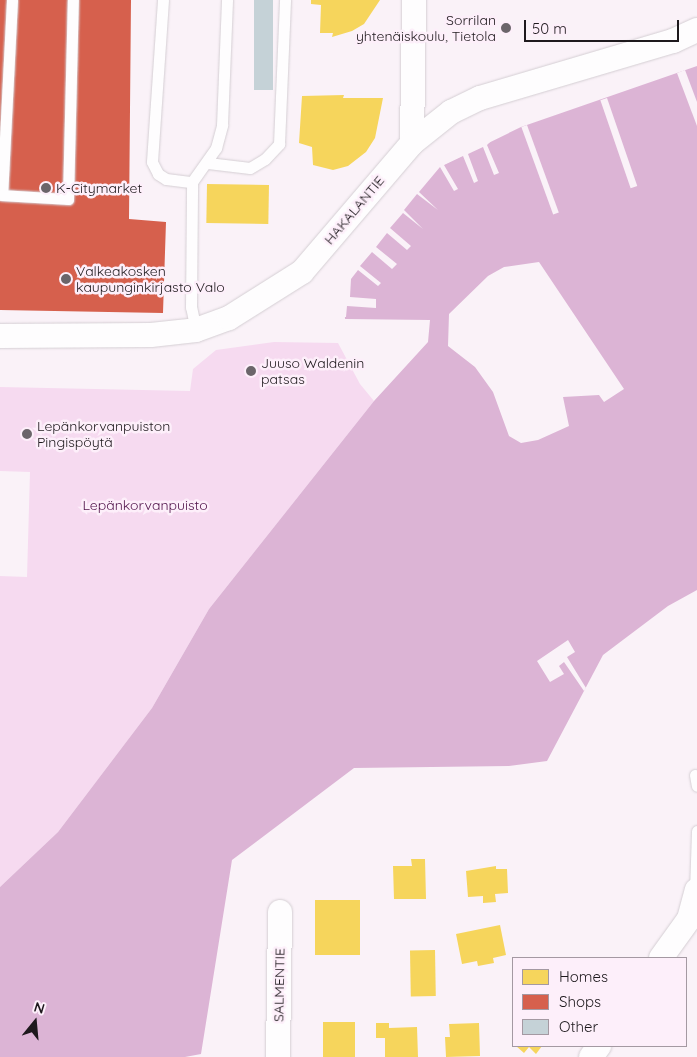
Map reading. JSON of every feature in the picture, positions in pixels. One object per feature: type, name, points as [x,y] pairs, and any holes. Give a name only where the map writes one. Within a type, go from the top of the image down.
[{"type":"street","points":[[412,143],[414,0]]},
{"type":"street","name":"HAKALANTIE","points":[[0,336],[151,335],[196,330],[250,307],[302,272],[412,143],[451,112],[480,98],[636,52],[697,30]]},
{"type":"street","points":[[662,957],[693,922],[696,891]]},
{"type":"street","name":"SALMENTIE","points":[[278,1057],[280,912]]},
{"type":"lane","points":[[12,0],[2,196],[68,199],[74,0]]},
{"type":"lane","points":[[163,0],[152,162],[158,174],[166,179],[192,182]]},
{"type":"lane","points":[[196,330],[191,307],[192,182],[208,162],[222,125],[227,0]]},
{"type":"lane","points":[[208,162],[250,168],[265,159],[279,144],[285,0]]},
{"type":"lane","points":[[696,891],[697,831]]},
{"type":"green space","name":"Lepänkorvanpuisto","points":[[274,342],[338,343],[360,384],[374,401],[209,609],[152,708],[58,832],[0,887],[0,576],[27,577],[30,472],[0,471],[0,387],[190,391],[193,369],[216,350]]},
{"type":"shaded area","points":[[697,66],[697,590],[668,606],[603,655],[547,761],[509,766],[354,768],[232,860],[201,1054],[185,1057],[0,1057],[0,887],[58,832],[152,708],[209,609],[374,401],[428,342],[430,320],[345,319],[344,294],[350,277],[433,170],[521,127]],"holes":[[[539,262],[624,389],[604,402],[599,395],[563,397],[569,426],[538,440],[521,443],[509,436],[493,392],[475,367],[448,346],[449,314],[488,276],[504,267]]]},
{"type":"pier","points":[[685,70],[697,102],[697,126],[677,73]]},
{"type":"pier","points":[[607,98],[637,186],[631,188],[600,100]]},
{"type":"pier","points":[[527,125],[559,212],[553,214],[521,127]]},
{"type":"pier","points":[[495,137],[487,145],[499,173],[494,175],[483,147],[468,154],[478,181],[474,183],[463,156],[444,165],[458,189],[454,191],[440,167],[419,192],[438,210],[417,194],[404,210],[423,229],[403,213],[390,228],[411,246],[407,250],[387,233],[376,247],[397,264],[392,269],[372,252],[360,266],[381,283],[378,286],[358,270],[351,279],[350,297],[376,299],[376,308],[347,306],[346,317],[344,317],[342,294],[348,275],[432,168]]},
{"type":"pier","points":[[568,640],[575,652],[567,657],[586,688],[584,691],[564,662],[559,666],[564,674],[550,682],[537,661]]},
{"type":"building: Homes","points":[[311,0],[380,0],[364,24],[352,31],[332,37],[333,33],[320,33],[321,5],[311,4]]},
{"type":"building: Homes","points":[[344,95],[343,98],[383,98],[375,138],[366,152],[348,166],[333,170],[313,165],[312,147],[299,143],[302,96]]},
{"type":"building: Homes","points":[[207,184],[269,185],[268,224],[206,223]]},
{"type":"building: Homes","points":[[411,859],[425,859],[426,899],[394,899],[393,866],[412,866]]},
{"type":"building: Homes","points":[[496,866],[496,869],[507,869],[508,893],[495,894],[496,902],[483,903],[483,896],[468,897],[466,871]]},
{"type":"building: Homes","points":[[315,900],[360,900],[360,955],[315,955]]},
{"type":"building: Homes","points":[[500,925],[506,955],[493,958],[494,963],[478,966],[477,961],[462,964],[456,934]]},
{"type":"building: Homes","points":[[410,950],[435,950],[436,996],[411,996]]},
{"type":"building: Homes","points":[[323,1022],[355,1022],[355,1057],[323,1057]]},
{"type":"building: Homes","points":[[376,1023],[389,1023],[389,1028],[417,1027],[418,1057],[385,1057],[385,1038],[376,1038]]},
{"type":"building: Homes","points":[[479,1023],[480,1056],[446,1057],[445,1037],[450,1037],[449,1024]]},
{"type":"building: Homes","points":[[517,1047],[529,1047],[524,1053]]},
{"type":"building: Homes","points":[[529,1047],[541,1047],[536,1054]]},
{"type":"building: Shops","points":[[0,0],[131,0],[129,219],[166,222],[163,313],[0,310]]},
{"type":"building: Other","points":[[254,0],[273,0],[273,90],[254,90]]},
{"type":"place","name":"Sorrilan yhtenäiskoulu, Tietola","points":[[506,28]]},
{"type":"place","name":"K-Citymarket","points":[[46,188]]},
{"type":"place","name":"Valkeakosken kaupunginkirjasto Valo","points":[[66,279]]},
{"type":"place","name":"Juuso Waldenin patsas","points":[[251,371]]},
{"type":"place","name":"Lepänkorvanpuiston Pingispöytä","points":[[27,434]]}]
